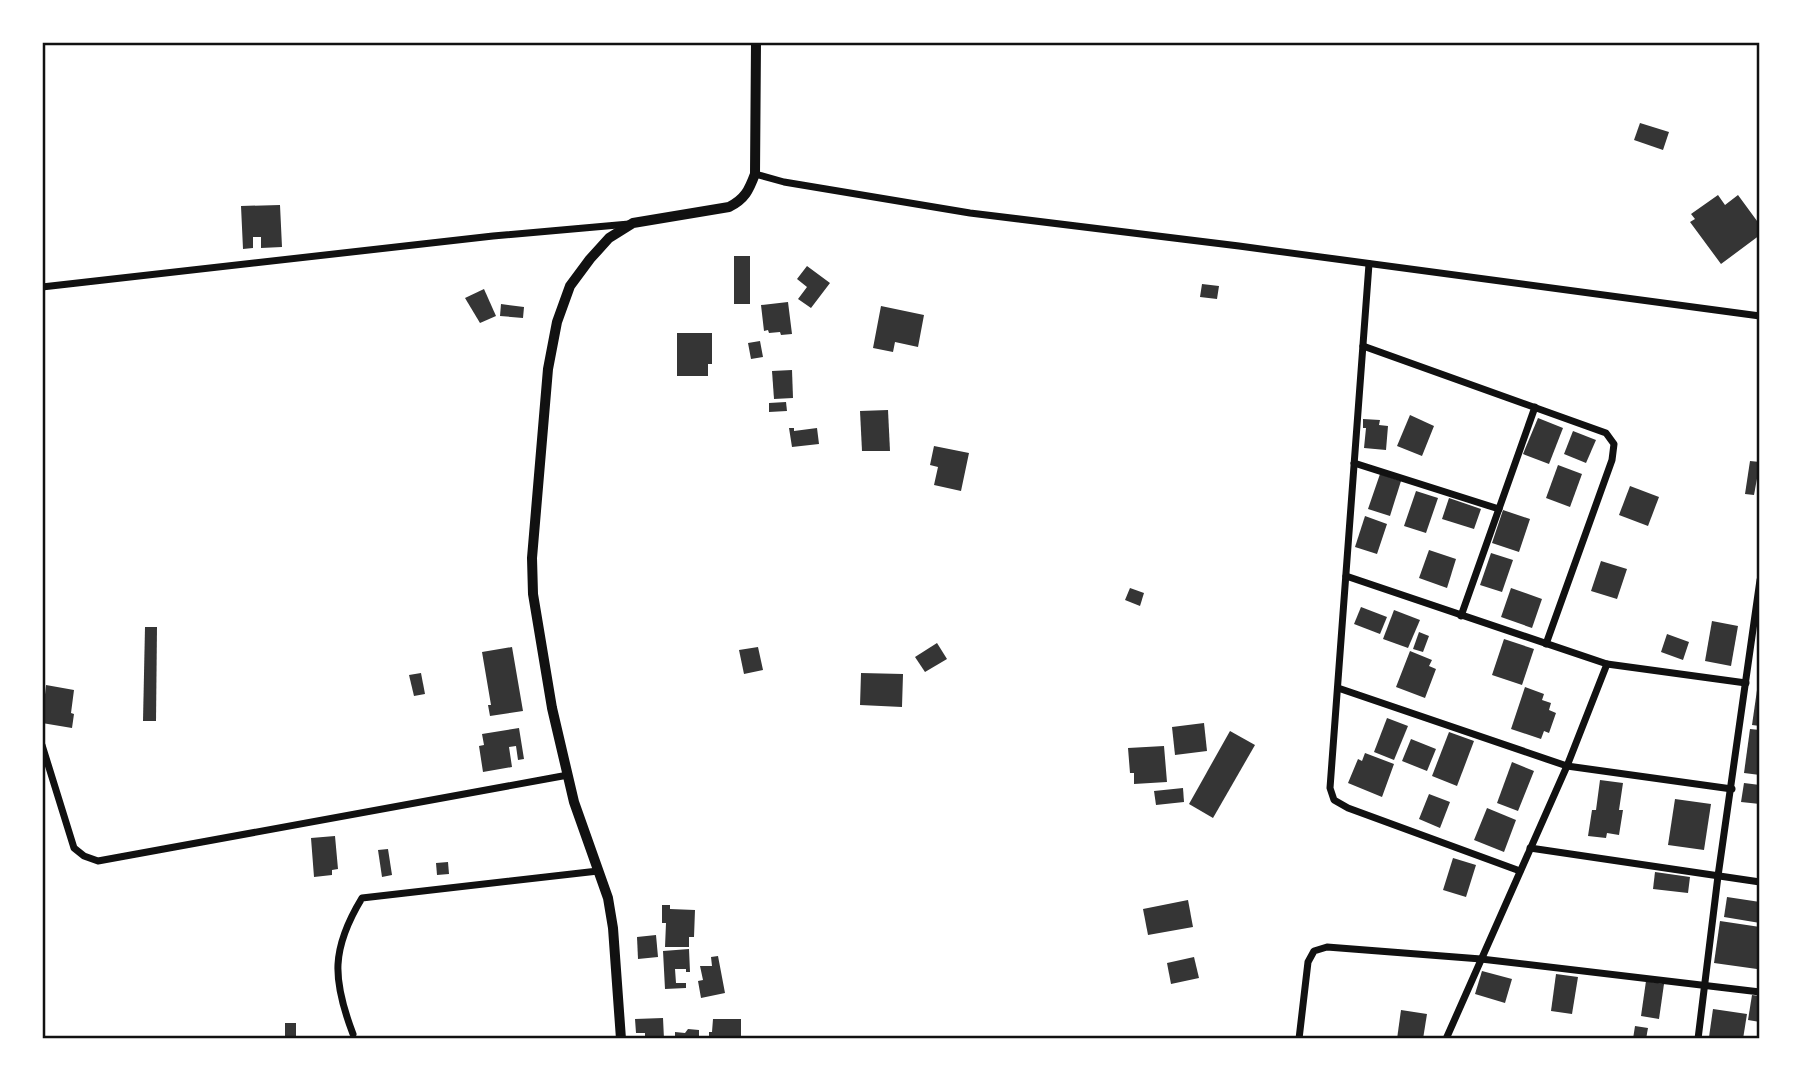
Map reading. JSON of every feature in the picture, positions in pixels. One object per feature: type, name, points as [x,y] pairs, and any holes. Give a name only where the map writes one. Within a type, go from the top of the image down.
[{"type":"street","points":[[42,287],[480,237],[633,223],[729,207],[742,201],[755,174],[756,42]]},
{"type":"street","points":[[755,174],[784,182],[970,214],[1760,316]]},
{"type":"street","points":[[621,1039],[613,928],[608,898],[575,802],[552,708],[533,594],[532,558],[548,369],[557,322],[570,286],[590,259],[609,238],[633,223]]},
{"type":"street","points":[[1369,264],[1330,788],[1334,800],[1348,808],[1520,871]]},
{"type":"street","points":[[1363,346],[1606,433],[1614,444],[1612,460],[1546,644]]},
{"type":"street","points":[[1461,616],[1535,407]]},
{"type":"street","points":[[1354,463],[1499,509]]},
{"type":"street","points":[[1346,576],[1607,664],[1746,683]]},
{"type":"street","points":[[1698,1039],[1760,580]]},
{"type":"street","points":[[1446,1039],[1567,766],[1607,664]]},
{"type":"street","points":[[1338,688],[1567,766],[1732,789]]},
{"type":"street","points":[[42,745],[74,848],[84,856],[98,861],[568,775]]},
{"type":"street","points":[[1531,848],[1760,882]]},
{"type":"street","points":[[353,1034],[343,1008],[337,970],[340,944],[351,915],[362,898],[598,871]]},
{"type":"street","points":[[1299,1039],[1308,962],[1314,951],[1327,947],[1481,958],[1760,992]]},
{"type":"building","points":[[1640,123],[1669,132],[1663,150],[1634,140]]},
{"type":"building","points":[[1718,195],[1725,205],[1738,195],[1760,225],[1760,235],[1721,264],[1690,222],[1695,219],[1691,214]]},
{"type":"building","points":[[280,205],[282,247],[261,248],[261,237],[253,237],[253,248],[243,249],[241,206]]},
{"type":"building","points":[[734,256],[750,256],[750,304],[734,304]]},
{"type":"building","points":[[807,266],[830,283],[811,308],[798,299],[807,287],[797,279]]},
{"type":"building","points":[[1202,284],[1219,286],[1217,299],[1200,297]]},
{"type":"building","points":[[484,289],[496,316],[480,323],[465,298]]},
{"type":"building","points":[[788,302],[792,334],[781,335],[780,332],[764,331],[761,305]]},
{"type":"building","points":[[501,304],[524,307],[523,318],[500,316]]},
{"type":"building","points":[[881,306],[924,315],[918,347],[895,342],[893,352],[873,348]]},
{"type":"building","points":[[677,333],[712,333],[712,364],[708,364],[708,376],[677,376]]},
{"type":"building","points":[[760,341],[763,357],[751,359],[748,343]]},
{"type":"building","points":[[792,370],[793,398],[774,399],[772,371]]},
{"type":"building","points":[[786,402],[787,411],[769,412],[769,403]]},
{"type":"building","points":[[888,410],[890,451],[862,451],[860,411]]},
{"type":"building","points":[[1410,415],[1434,426],[1422,456],[1397,446]]},
{"type":"building","points":[[1538,418],[1563,428],[1549,464],[1523,454]]},
{"type":"building","points":[[1363,419],[1380,420],[1379,425],[1388,426],[1386,450],[1364,448],[1366,428],[1363,428]]},
{"type":"building","points":[[789,428],[794,428],[794,431],[817,428],[819,444],[792,447]]},
{"type":"building","points":[[1573,431],[1596,440],[1586,463],[1564,454]]},
{"type":"building","points":[[934,446],[969,453],[961,491],[934,485],[938,467],[930,465]]},
{"type":"building","points":[[1750,461],[1760,462],[1754,495],[1745,494]]},
{"type":"building","points":[[1558,465],[1582,474],[1570,507],[1546,498]]},
{"type":"building","points":[[1380,474],[1401,481],[1390,516],[1368,509]]},
{"type":"building","points":[[1630,486],[1659,497],[1648,526],[1619,515]]},
{"type":"building","points":[[1416,491],[1438,498],[1426,533],[1404,526]]},
{"type":"building","points":[[1449,498],[1481,509],[1474,529],[1442,519]]},
{"type":"building","points":[[1503,510],[1530,519],[1519,552],[1492,543]]},
{"type":"building","points":[[1365,516],[1387,524],[1377,554],[1355,547]]},
{"type":"building","points":[[1429,550],[1456,559],[1447,588],[1419,578]]},
{"type":"building","points":[[1491,553],[1513,560],[1502,592],[1480,585]]},
{"type":"building","points":[[1601,561],[1627,569],[1617,599],[1591,591]]},
{"type":"building","points":[[1130,588],[1144,593],[1140,606],[1125,600]]},
{"type":"building","points":[[1511,588],[1542,599],[1532,628],[1501,617]]},
{"type":"building","points":[[1361,607],[1387,617],[1380,634],[1354,624]]},
{"type":"building","points":[[1394,610],[1420,620],[1408,648],[1383,639]]},
{"type":"building","points":[[1712,621],[1738,626],[1731,666],[1705,661]]},
{"type":"building","points":[[145,627],[157,627],[156,721],[143,721]]},
{"type":"building","points":[[1419,632],[1429,636],[1423,652],[1413,649]]},
{"type":"building","points":[[1667,634],[1689,642],[1683,660],[1661,652]]},
{"type":"building","points":[[1504,639],[1534,649],[1522,685],[1492,675]]},
{"type":"building","points":[[937,643],[947,659],[925,672],[915,657]]},
{"type":"building","points":[[512,647],[523,711],[490,716],[488,705],[491,705],[482,652]]},
{"type":"building","points":[[758,647],[763,670],[744,674],[739,650]]},
{"type":"building","points":[[1410,651],[1432,660],[1429,666],[1436,669],[1425,698],[1396,687]]},
{"type":"building","points":[[421,673],[425,694],[414,696],[409,675]]},
{"type":"building","points":[[861,673],[903,674],[902,707],[860,705]]},
{"type":"building","points":[[46,685],[74,690],[72,728],[42,723]]},
{"type":"building","points":[[1525,687],[1544,694],[1542,700],[1551,703],[1549,710],[1556,713],[1549,733],[1544,731],[1541,739],[1511,729]]},
{"type":"building","points":[[1757,690],[1760,691],[1760,726],[1752,725]]},
{"type":"building","points":[[1387,718],[1408,726],[1394,760],[1374,752]]},
{"type":"building","points":[[1204,723],[1207,751],[1175,755],[1172,727]]},
{"type":"building","points":[[519,728],[524,759],[518,760],[516,746],[509,747],[512,767],[483,772],[479,746],[484,745],[482,734]]},
{"type":"building","points":[[1750,729],[1760,730],[1760,775],[1744,773]]},
{"type":"building","points":[[1230,731],[1255,745],[1213,818],[1189,804]]},
{"type":"building","points":[[1449,732],[1474,741],[1457,786],[1432,776]]},
{"type":"building","points":[[1411,739],[1436,749],[1427,771],[1402,761]]},
{"type":"building","points":[[1164,746],[1167,782],[1134,784],[1134,773],[1130,773],[1128,748]]},
{"type":"building","points":[[1365,753],[1394,764],[1382,797],[1348,783],[1358,759],[1362,761]]},
{"type":"building","points":[[1512,762],[1534,771],[1518,811],[1497,803]]},
{"type":"building","points":[[1600,780],[1623,783],[1619,835],[1607,833],[1606,838],[1588,836],[1592,810],[1596,810]]},
{"type":"building","points":[[1744,783],[1760,785],[1760,804],[1741,802]]},
{"type":"building","points":[[1183,788],[1184,802],[1156,805],[1154,791]]},
{"type":"building","points":[[1429,794],[1450,802],[1440,828],[1419,819]]},
{"type":"building","points":[[1675,799],[1711,804],[1704,850],[1668,845]]},
{"type":"building","points":[[1487,808],[1516,820],[1504,852],[1474,840]]},
{"type":"building","points":[[335,836],[338,869],[332,870],[332,875],[314,877],[311,838]]},
{"type":"building","points":[[388,849],[392,875],[382,877],[378,850]]},
{"type":"building","points":[[1453,858],[1476,865],[1466,897],[1443,890]]},
{"type":"building","points":[[448,862],[449,874],[437,875],[436,863]]},
{"type":"building","points":[[1655,872],[1690,877],[1688,893],[1653,889]]},
{"type":"building","points":[[1727,897],[1760,902],[1760,923],[1724,917]]},
{"type":"building","points":[[1188,900],[1193,927],[1148,935],[1143,909]]},
{"type":"building","points":[[662,905],[670,905],[670,909],[695,910],[694,937],[689,937],[689,947],[665,947],[666,923],[662,923]]},
{"type":"building","points":[[1720,921],[1760,927],[1757,969],[1714,963]]},
{"type":"building","points":[[656,935],[658,957],[638,959],[637,937]]},
{"type":"building","points":[[689,949],[690,972],[686,972],[686,969],[675,969],[676,983],[686,983],[686,988],[665,989],[663,951]]},
{"type":"building","points":[[718,956],[725,993],[701,998],[698,981],[703,980],[700,966],[712,966],[711,957]]},
{"type":"building","points":[[1194,957],[1199,978],[1171,984],[1167,963]]},
{"type":"building","points":[[1482,971],[1512,979],[1505,1003],[1475,994]]},
{"type":"building","points":[[1556,974],[1578,977],[1572,1014],[1551,1011]]},
{"type":"building","points":[[1646,981],[1664,984],[1659,1019],[1641,1016]]},
{"type":"building","points":[[1752,995],[1760,996],[1760,1022],[1748,1020]]},
{"type":"building","points":[[1713,1009],[1747,1014],[1743,1039],[1709,1037]]},
{"type":"building","points":[[1401,1010],[1427,1014],[1423,1039],[1397,1039]]},
{"type":"building","points":[[663,1018],[664,1039],[645,1039],[645,1033],[636,1033],[635,1019]]},
{"type":"building","points":[[713,1019],[741,1019],[741,1039],[709,1039]]},
{"type":"building","points":[[285,1023],[296,1023],[296,1039],[285,1039]]},
{"type":"building","points":[[1635,1026],[1648,1028],[1646,1039],[1633,1039]]},
{"type":"building","points":[[688,1029],[699,1030],[699,1039],[675,1039],[675,1032],[685,1033]]}]
